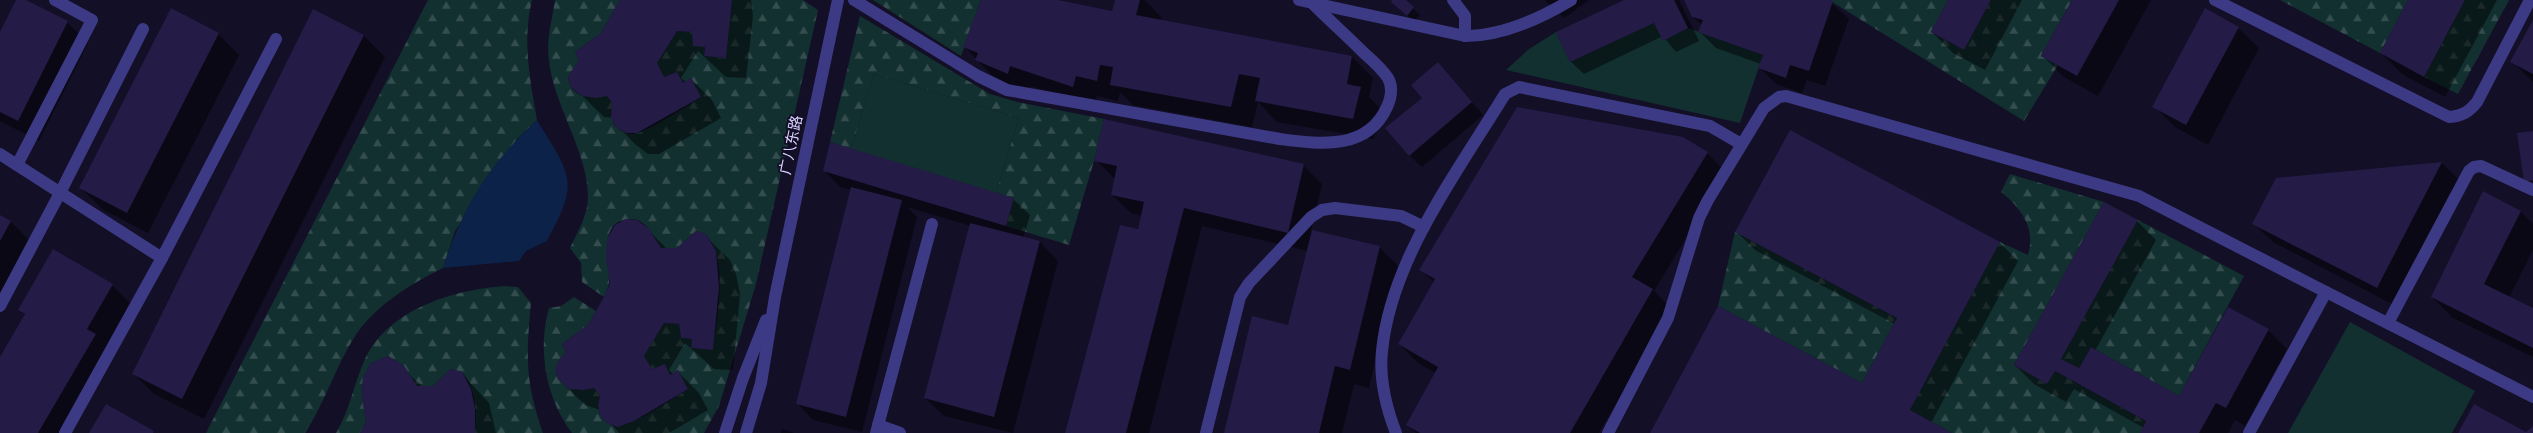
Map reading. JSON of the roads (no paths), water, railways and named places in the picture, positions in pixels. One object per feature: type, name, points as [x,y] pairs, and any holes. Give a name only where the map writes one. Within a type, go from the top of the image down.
[{"type":"street","points":[[17,165],[92,20],[55,0]]},
{"type":"street","name":"广八东路","points":[[746,433],[760,383],[775,297],[838,0]]},
{"type":"street","points":[[854,0],[978,76],[1007,90],[1280,139],[1320,144],[1343,142],[1368,132],[1378,121],[1391,97],[1391,87],[1388,78],[1376,64],[1306,2]]},
{"type":"street","points":[[1453,0],[1465,16],[1465,36]]},
{"type":"street","points":[[1306,2],[1465,36],[1493,33],[1540,16],[1571,0]]},
{"type":"street","points":[[2215,0],[2449,118],[2469,112],[2477,102],[2530,0]]},
{"type":"street","points":[[0,306],[143,29]]},
{"type":"street","points":[[65,433],[162,258],[276,39]]},
{"type":"street","points":[[1396,433],[1384,393],[1382,351],[1401,277],[1424,227],[1505,94],[1519,86],[1710,126],[1741,144]]},
{"type":"street","points":[[1608,433],[1668,318],[1698,218],[1764,108],[1771,101],[1779,97],[1795,98],[2140,196],[2533,397]]},
{"type":"street","points":[[0,154],[162,258]]},
{"type":"street","points":[[2388,323],[2469,171],[2474,167],[2481,166],[2533,190]]},
{"type":"street","points":[[1206,433],[1240,297],[1249,283],[1311,217],[1322,210],[1335,208],[1401,216],[1424,227]]},
{"type":"street","points":[[900,433],[877,429],[932,224]]},
{"type":"street","points":[[2249,433],[2326,292]]},
{"type":"street","name":"广八东路","points":[[725,433],[743,378],[775,297]]},
{"type":"water","points":[[537,120],[558,156],[565,171],[568,186],[565,202],[547,241],[526,251],[519,261],[443,268],[460,224],[479,187],[491,170]]}]
